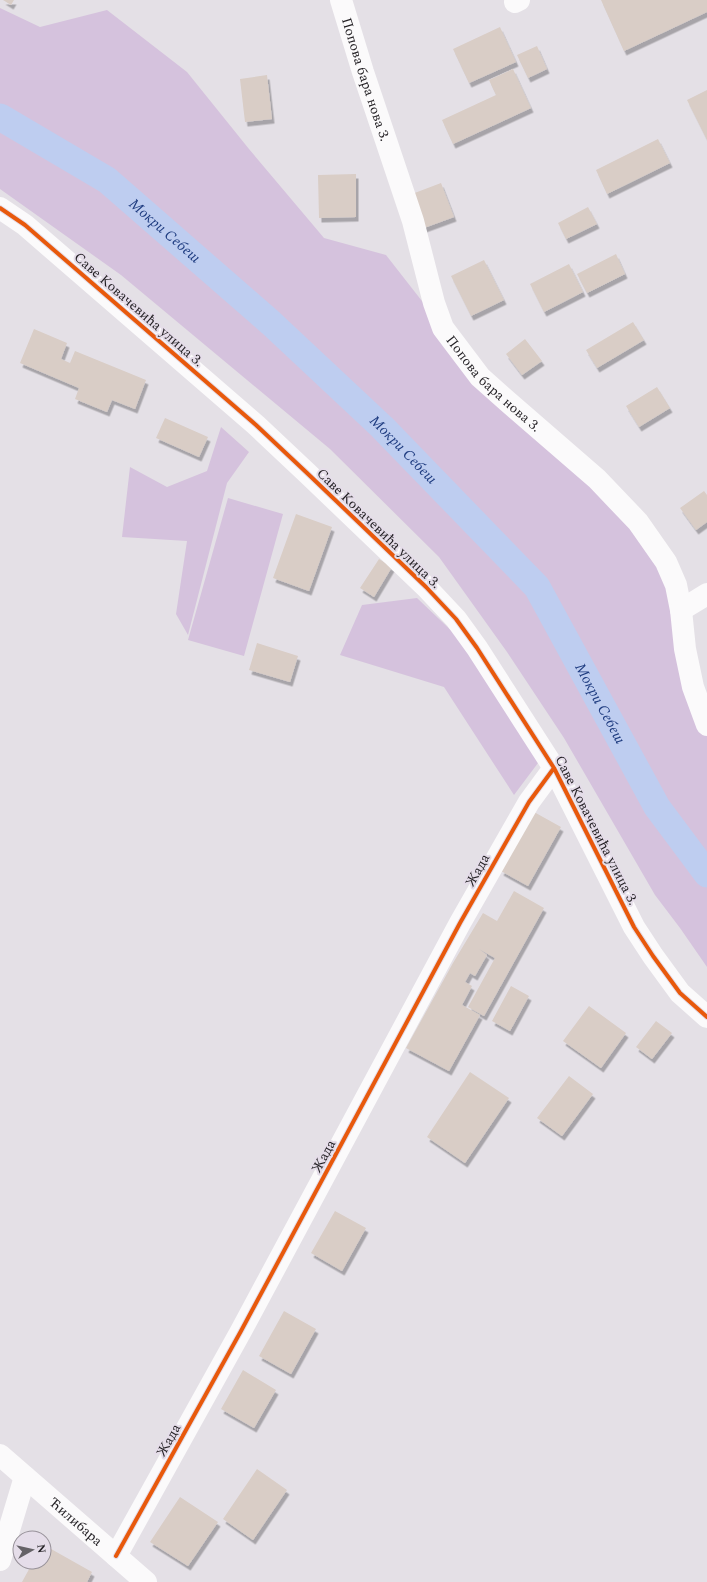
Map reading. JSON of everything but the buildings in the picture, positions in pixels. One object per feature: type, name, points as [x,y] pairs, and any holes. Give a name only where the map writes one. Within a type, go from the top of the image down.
[{"type":"street","name":"Попова бара нова 3.","points":[[342,0],[363,72],[413,221],[434,302],[444,328],[480,377],[597,479],[638,522],[666,562],[676,585],[681,610],[685,649],[693,687],[707,725]]},
{"type":"street","name":"Саве Ковачевића улица 3.","points":[[0,208],[25,225],[239,411],[313,478],[426,587],[456,619],[478,648],[554,768],[634,927],[680,993],[707,1017]]},
{"type":"street","points":[[681,610],[707,594]]},
{"type":"street","name":"Жада","points":[[116,1556],[241,1331],[460,923],[529,802],[554,768]]},
{"type":"street","name":"Ћилибара","points":[[0,1455],[146,1582]]},
{"type":"street","points":[[0,1560],[25,1477]]},
{"type":"shaded area","points":[[0,8],[40,27],[107,10],[187,72],[324,238],[386,255],[443,328],[666,562],[707,725],[707,967],[655,895],[564,738],[507,652],[439,557],[330,449],[121,275],[0,189]]},
{"type":"shaded area","points":[[221,427],[249,452],[227,483],[188,635],[176,614],[187,541],[122,537],[130,467],[167,487],[207,471]]},
{"type":"shaded area","points":[[228,498],[283,514],[244,656],[188,640]]},
{"type":"shaded area","points":[[417,598],[459,638],[541,759],[514,795],[444,687],[340,655],[362,605]]},
{"type":"waterway","name":"Мокри Себеш","points":[[0,117],[107,180],[271,323],[382,427],[537,587],[657,807],[707,874]]},
{"type":"cycle path","points":[[0,208],[25,225],[256,425],[426,587],[456,619],[477,648],[554,768],[634,927],[680,993],[707,1017]]},
{"type":"cycle path","points":[[116,1556],[241,1331],[460,923],[529,802],[554,768]]}]
